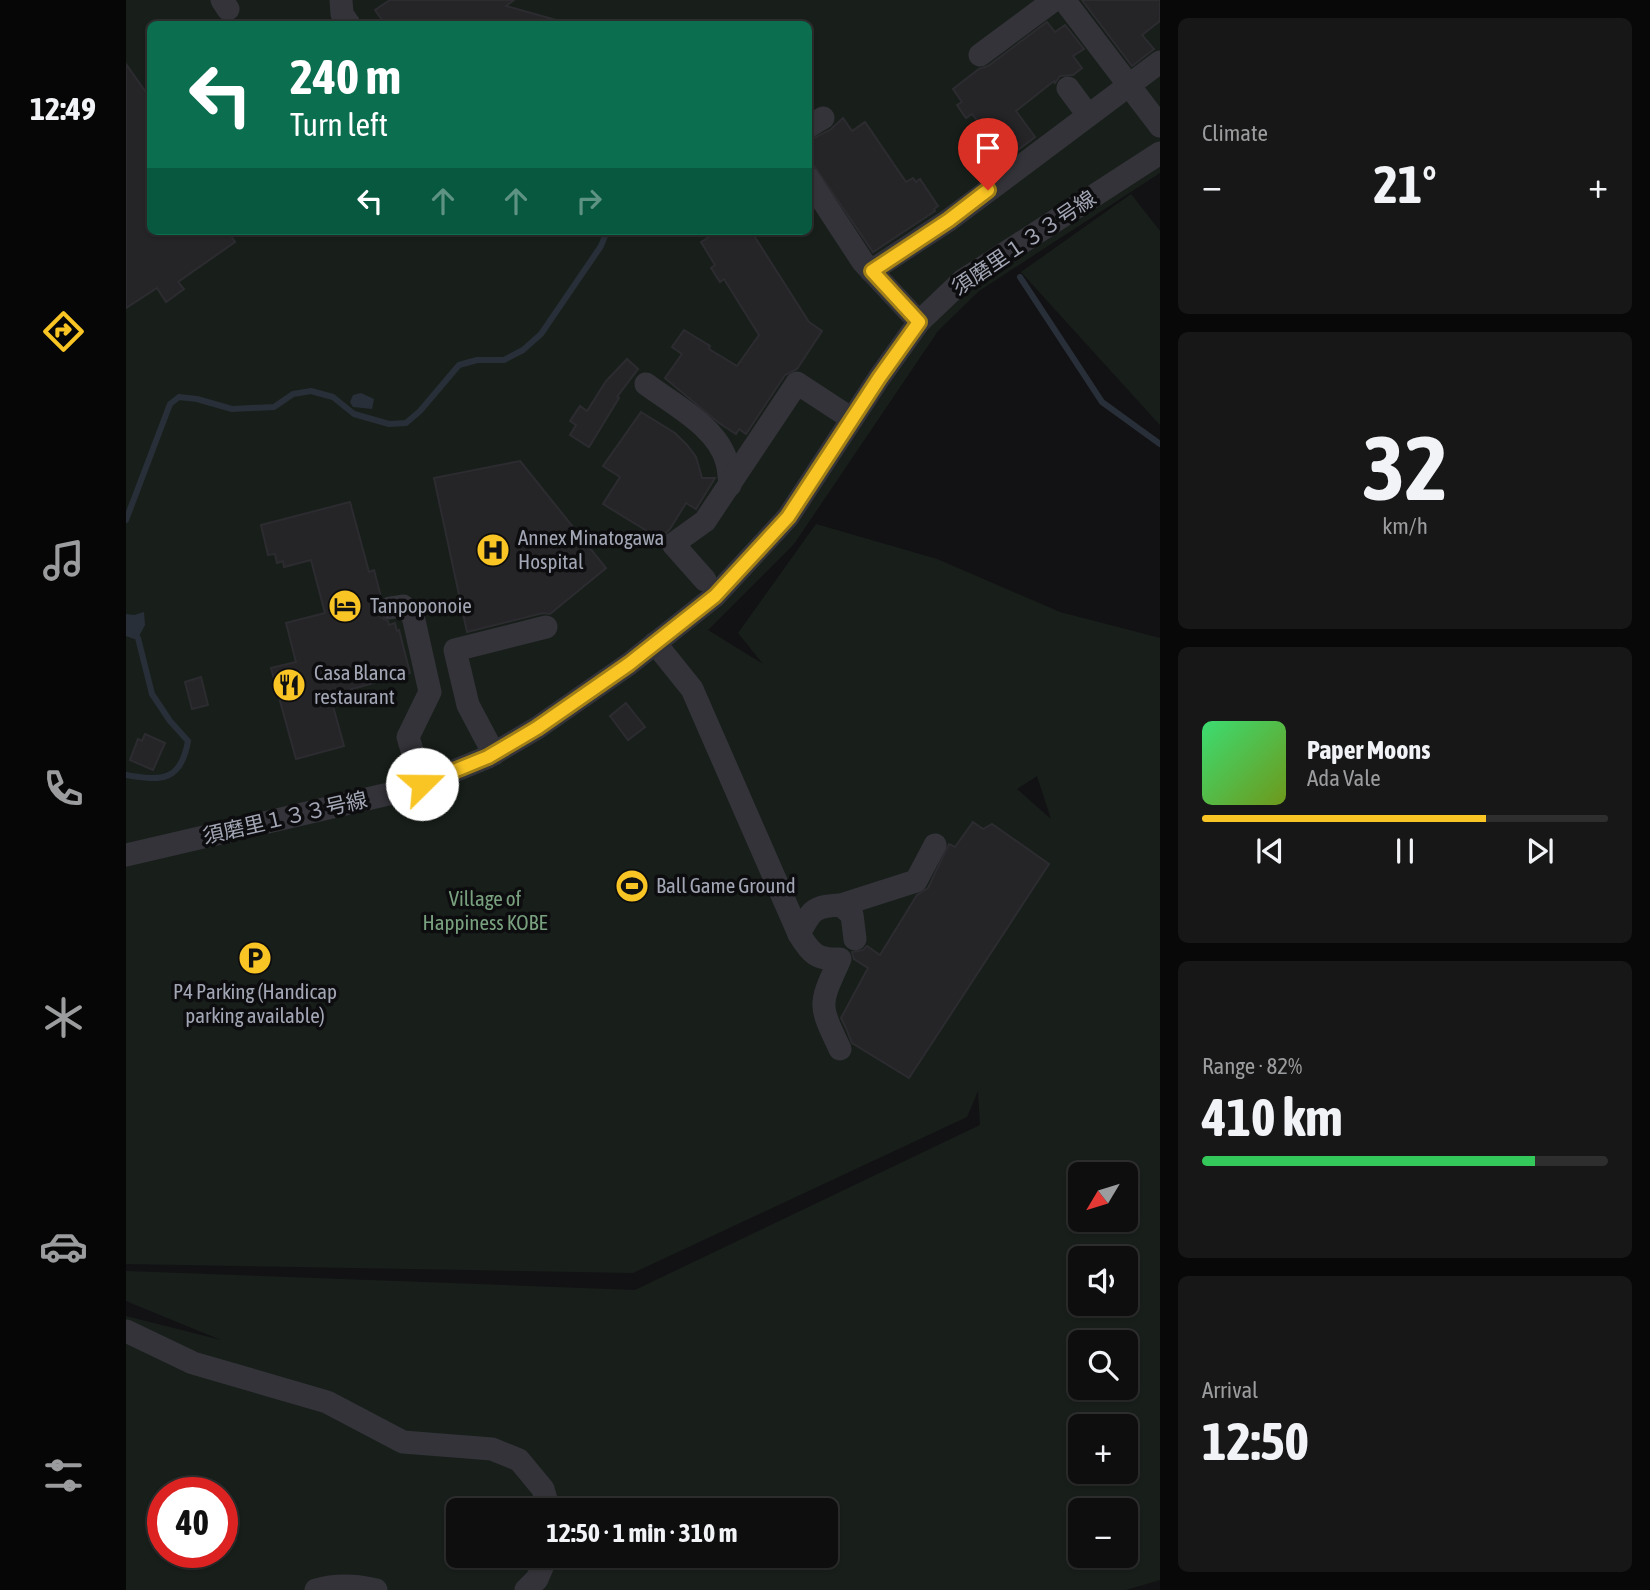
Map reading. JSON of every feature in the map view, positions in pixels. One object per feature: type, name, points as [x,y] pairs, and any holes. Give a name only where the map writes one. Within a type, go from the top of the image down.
[{"type":"street","points":[[341,0],[342,14],[347,21]]},
{"type":"street","points":[[980,55],[1054,0]]},
{"type":"street","points":[[1064,0],[1160,126]]},
{"type":"street","points":[[872,271],[949,220],[1160,62]]},
{"type":"street","points":[[1068,88],[1088,116]]},
{"type":"street","name":"須磨里１３３号線","points":[[126,855],[410,789],[494,754],[537,728],[655,643],[710,586],[788,517],[919,322],[962,281],[1160,153]]},
{"type":"street","points":[[812,184],[863,262],[919,322]]},
{"type":"street","points":[[710,586],[673,544],[705,521],[797,383],[852,419]]},
{"type":"street","points":[[646,384],[717,440],[727,462],[730,485]]},
{"type":"street","points":[[390,608],[402,606],[413,616],[430,692],[408,737],[422,784]]},
{"type":"street","points":[[494,754],[468,705],[455,650],[546,627]]},
{"type":"street","points":[[655,643],[692,689],[799,934],[809,951],[825,959],[847,951]]},
{"type":"street","points":[[799,934],[808,917],[822,906],[841,905],[916,881],[936,845]]},
{"type":"street","points":[[840,1049],[823,1013],[824,995],[847,951],[852,915],[841,905]]},
{"type":"street","points":[[126,1331],[193,1363],[327,1402],[403,1443],[492,1449],[519,1460],[543,1489],[546,1498]]},
{"type":"street","points":[[526,1590],[537,1579],[542,1568]]},
{"type":"street","points":[[316,1590],[332,1585],[362,1586],[376,1590]]},
{"type":"green space","name":"Village of Happiness KOBE","points":[[126,0],[1160,0],[1160,173],[979,291],[938,331],[794,544],[708,630],[763,664],[738,633],[816,524],[937,559],[1060,612],[1160,638],[1160,1580],[1126,1590],[126,1590],[126,1316],[221,1340],[126,1301],[126,1271],[635,1290],[980,1125],[978,1091],[967,1117],[633,1273],[126,1264]],"holes":[[[1037,776],[1051,819],[1017,789]]]},
{"type":"green space","points":[[1131,194],[1160,231],[1160,425],[1021,272]]},
{"type":"shaded area","points":[[361,393],[374,399],[372,409],[353,407],[350,402],[353,395]]},
{"type":"shaded area","points":[[144,612],[145,625],[138,638],[126,636],[126,614]]},
{"type":"building","points":[[390,0],[514,0],[506,6],[556,20],[383,21],[375,10]]},
{"type":"building","points":[[1082,0],[1160,0],[1160,21],[1142,35],[1154,49],[1132,66]]},
{"type":"building","points":[[1047,22],[1055,32],[1065,25],[1084,49],[1073,56],[1082,68],[1073,75],[1060,76],[1055,83],[1054,81],[1016,111],[1035,137],[1006,159],[972,114],[966,118],[957,105],[962,102],[953,89]]},
{"type":"building","points":[[126,64],[147,94],[147,235],[231,235],[235,242],[178,282],[184,289],[166,302],[157,288],[126,308]]},
{"type":"building","points":[[843,118],[852,131],[865,122],[906,182],[913,178],[916,182],[920,179],[938,206],[935,211],[873,252],[812,163],[812,139],[830,130]]},
{"type":"building","points":[[712,235],[754,235],[809,322],[822,331],[797,369],[785,375],[746,434],[739,429],[736,434],[719,423],[665,378],[682,354],[672,347],[684,330],[737,366],[759,335],[724,279],[720,282],[711,268],[715,265],[701,242]]},
{"type":"building","points":[[627,359],[638,369],[617,397],[619,398],[589,447],[570,435],[576,425],[570,421],[580,406],[587,411],[606,381]]},
{"type":"building","points":[[641,412],[675,433],[687,445],[696,457],[702,478],[715,478],[696,509],[686,503],[670,529],[660,539],[603,504],[620,477],[603,466]]},
{"type":"building","points":[[520,461],[606,568],[550,614],[543,613],[467,632],[434,478]]},
{"type":"building","points":[[350,502],[369,572],[374,570],[381,597],[376,611],[389,625],[395,623],[397,631],[399,630],[410,673],[330,695],[344,746],[296,759],[271,668],[296,662],[286,623],[325,613],[311,560],[284,567],[283,561],[277,563],[275,554],[268,555],[261,525]]},
{"type":"building","points":[[201,677],[208,705],[192,709],[185,682]]},
{"type":"building","points":[[626,703],[645,727],[628,740],[610,716]]},
{"type":"building","points":[[145,734],[165,743],[153,770],[130,760],[138,739],[142,741]]},
{"type":"building","points":[[973,822],[983,829],[992,824],[1049,864],[909,1078],[852,1043],[841,1018],[868,968],[854,959],[852,952],[863,950],[867,946],[880,955],[917,895],[928,888],[949,844],[955,847]]},
{"type":"waterway","points":[[126,520],[170,404],[179,397],[232,409],[274,407],[293,394],[311,391],[333,397],[354,414],[389,424],[406,423],[420,411],[459,365],[477,360],[504,360],[523,350],[541,334],[601,246],[605,235]]},
{"type":"waterway","points":[[1020,277],[1102,402],[1160,444]]},
{"type":"waterway","points":[[126,775],[149,778],[168,776],[180,764],[188,741],[170,721],[152,694],[138,638]]},
{"type":"place","name":"Annex Minatogawa Hospital","points":[[493,550]]},
{"type":"place","name":"Tanpoponoie","points":[[345,606]]},
{"type":"place","name":"Casa Blanca restaurant","points":[[289,685]]},
{"type":"place","name":"Ball Game Ground","points":[[632,886]]},
{"type":"place","name":"P4 Parking (Handicap parking available)","points":[[255,958]]},
{"type":"route","points":[[422,784],[488,757],[537,728],[629,664],[715,596],[788,517],[919,322],[872,271],[949,220],[988,190]]}]
